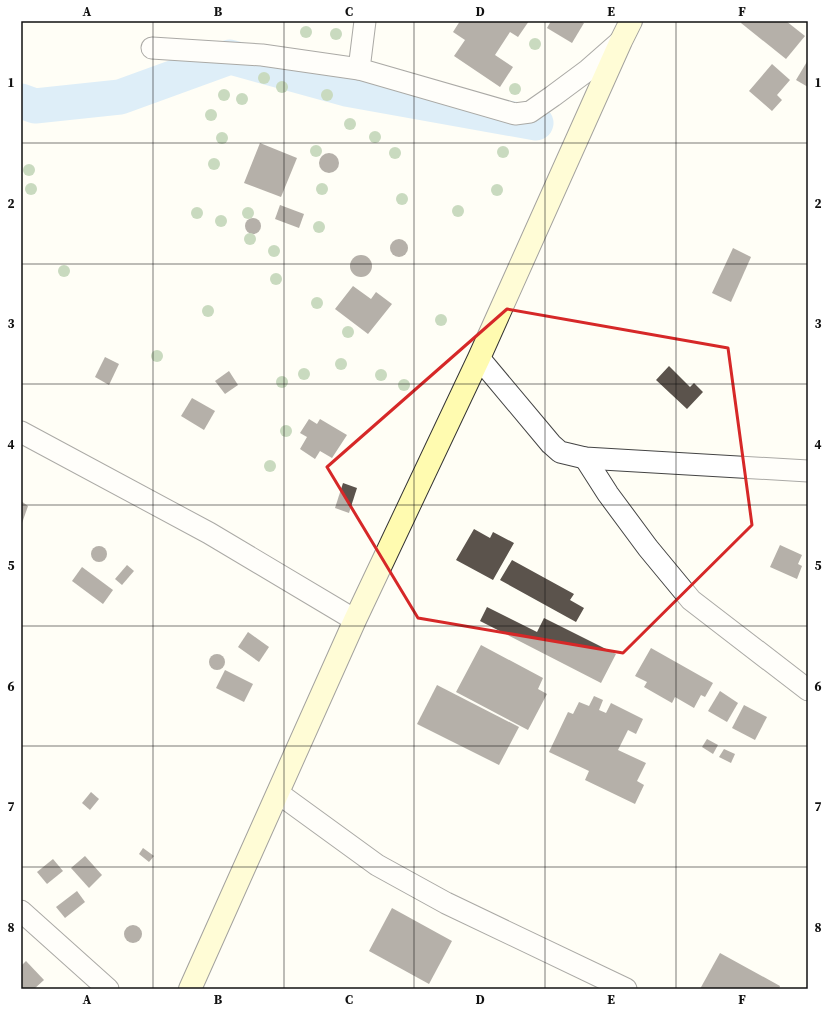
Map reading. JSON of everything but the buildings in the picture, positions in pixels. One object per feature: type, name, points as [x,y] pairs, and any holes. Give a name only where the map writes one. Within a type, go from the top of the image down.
[{"type":"street","points":[[359,69],[365,21]]},
{"type":"street","points":[[190,989],[355,620],[479,358],[631,21]]},
{"type":"street","points":[[152,48],[262,55],[359,69],[515,114],[530,112],[588,70],[621,41]]},
{"type":"street","points":[[479,358],[551,444],[560,452],[585,458],[808,471]]},
{"type":"street","points":[[21,432],[209,533],[355,620]]},
{"type":"street","points":[[585,458],[608,494],[648,548],[691,600],[808,690]]},
{"type":"street","points":[[278,793],[377,865],[446,903],[626,989]]},
{"type":"street","points":[[21,911],[108,989]]},
{"type":"highlighted area","points":[[507,309],[728,348],[752,525],[623,653],[418,618],[327,467]]},
{"type":"waterway","points":[[21,101],[35,106],[120,97],[230,57],[346,89],[536,123]]}]
